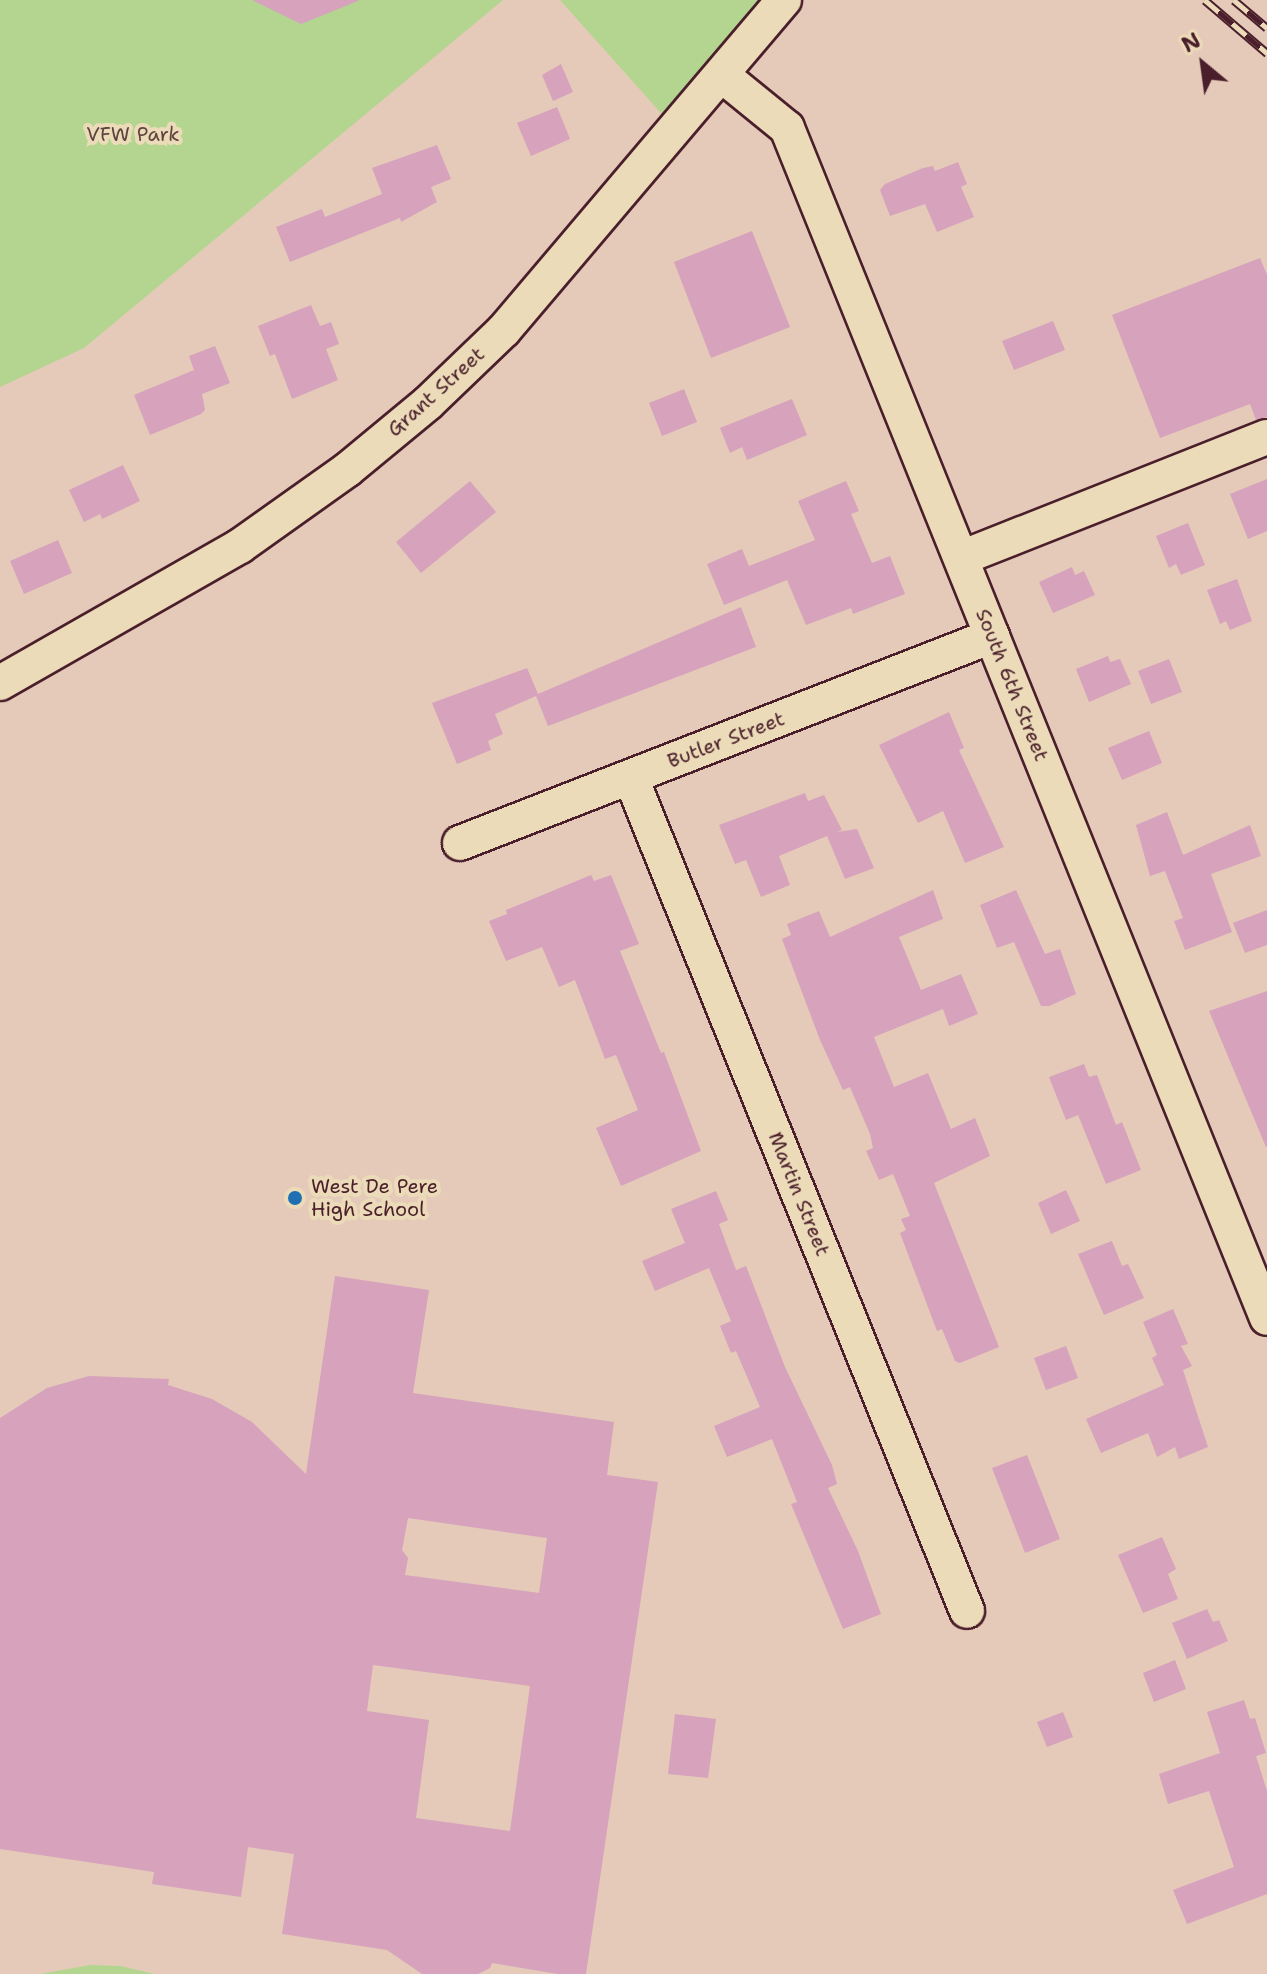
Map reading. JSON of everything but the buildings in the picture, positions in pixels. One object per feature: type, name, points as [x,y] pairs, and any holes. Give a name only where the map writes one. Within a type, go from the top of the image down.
[{"type":"street","name":"Grant Street","points":[[0,683],[240,546],[347,470],[417,412],[504,330],[723,76],[784,0]]},
{"type":"street","name":"South 6th Street","points":[[723,76],[787,128],[1267,1318]]},
{"type":"street","points":[[961,558],[1267,437]]},
{"type":"street","name":"Butler Street","points":[[460,843],[992,636]]},
{"type":"street","name":"Martin Street","points":[[631,778],[967,1611]]},
{"type":"green space","name":"VFW Park","points":[[0,0],[503,0],[84,348],[0,387]]},
{"type":"green space","points":[[560,0],[784,0],[676,130]]},
{"type":"green space","points":[[90,1965],[120,1966],[155,1974],[40,1974]]},
{"type":"railway","points":[[1205,0],[1267,53]]},
{"type":"railway","points":[[1234,0],[1267,28]]},
{"type":"place","name":"West De Pere High School","points":[[295,1198]]}]
